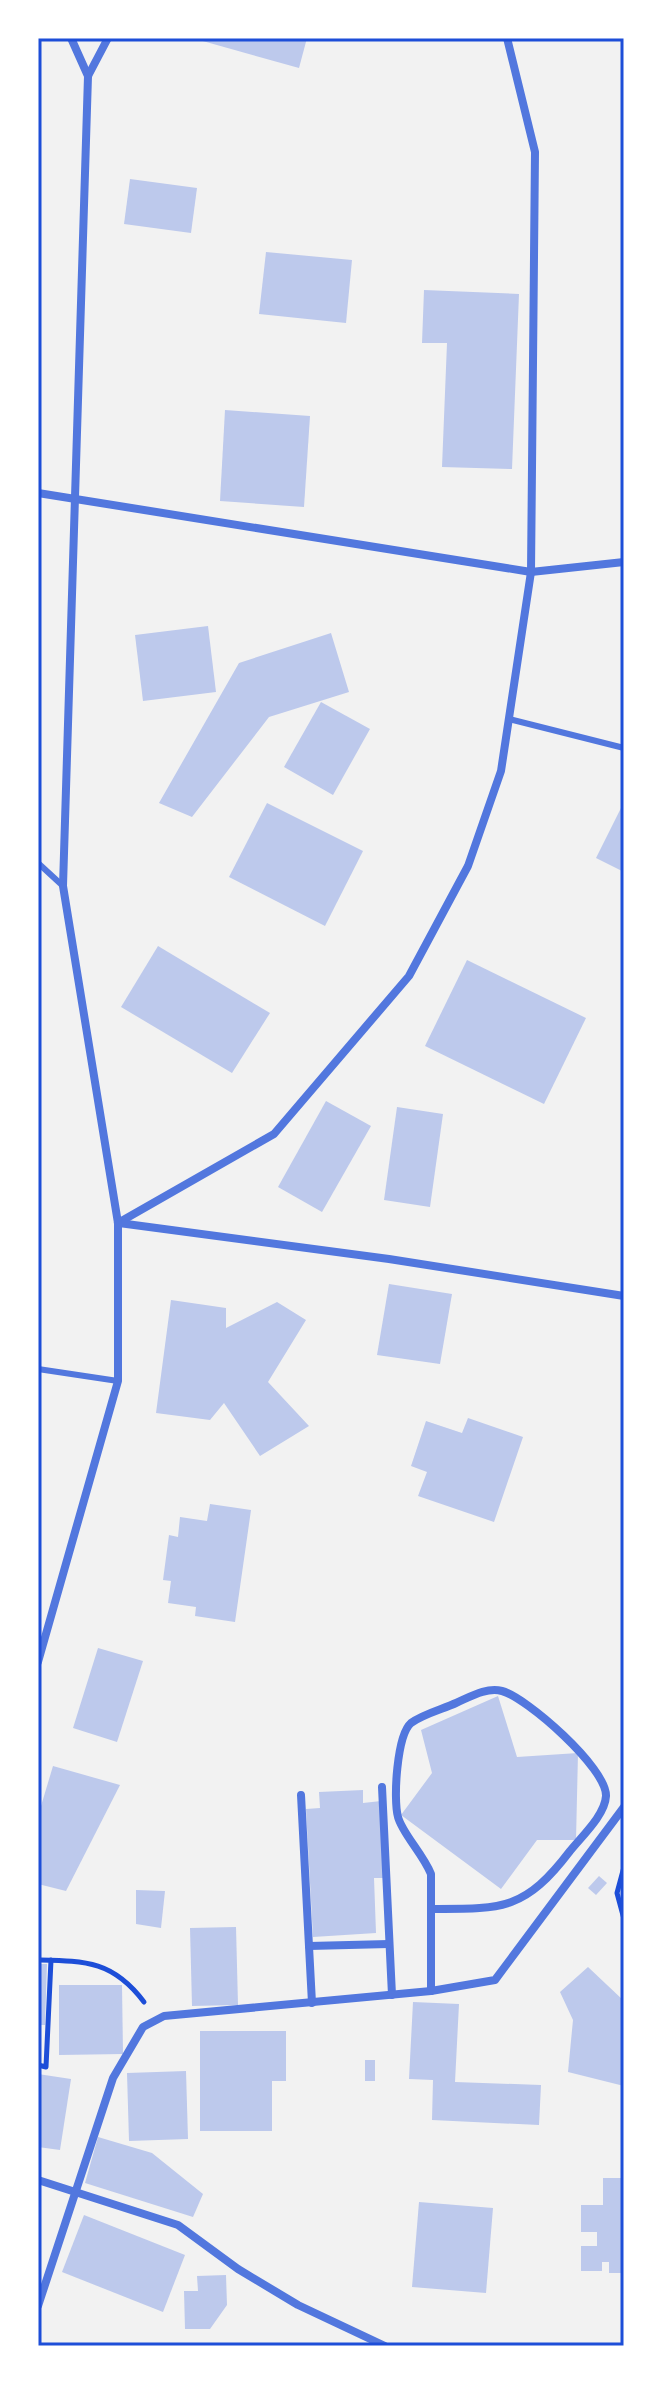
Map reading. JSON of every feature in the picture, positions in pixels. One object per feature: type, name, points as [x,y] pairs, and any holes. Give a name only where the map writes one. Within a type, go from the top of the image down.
[{"type":"street","points":[[71,38],[88,76]]},
{"type":"street","points":[[38,1662],[118,1381],[118,1223],[63,886],[72,501],[88,76],[108,38]]},
{"type":"street","points":[[118,1223],[274,1134],[409,976],[468,866],[501,771],[531,572],[535,152],[507,38]]},
{"type":"street","points":[[38,493],[72,501],[531,572],[624,562]]},
{"type":"street","points":[[118,1223],[389,1259],[624,1296]]},
{"type":"street","points":[[431,1991],[431,1874],[424,1856],[402,1828],[397,1815],[400,1743],[411,1723],[485,1691],[505,1691],[581,1749],[605,1788],[603,1808],[563,1861],[522,1898],[490,1909],[433,1909]]},
{"type":"street","points":[[382,1787],[392,1995]]},
{"type":"street","points":[[301,1795],[312,2003]]},
{"type":"street","points":[[38,2306],[113,2078],[143,2027],[164,2016],[431,1991],[495,1980],[624,1807]]},
{"type":"street","points":[[309,1946],[389,1944]]},
{"type":"street","points":[[38,2180],[178,2225],[238,2269],[298,2305],[385,2346]]},
{"type":"lane","points":[[509,719],[624,748]]},
{"type":"lane","points":[[38,863],[63,886]]},
{"type":"lane","points":[[38,1369],[118,1381]]},
{"type":"path","points":[[624,1867],[617,1893],[624,1919]]},
{"type":"path","points":[[38,1960],[90,1961],[127,1980],[146,2005],[164,2016]]},
{"type":"path","points":[[38,2065],[46,2067],[51,1960]]},
{"type":"building","points":[[192,38],[307,38],[299,68]]},
{"type":"building","points":[[130,179],[197,188],[191,233],[124,224]]},
{"type":"building","points":[[266,252],[352,260],[346,323],[259,314]]},
{"type":"building","points":[[424,290],[519,294],[512,469],[442,467],[447,343],[422,343]]},
{"type":"building","points":[[225,410],[310,416],[304,507],[220,501]]},
{"type":"building","points":[[208,626],[216,692],[143,701],[135,635]]},
{"type":"building","points":[[331,633],[349,692],[269,717],[192,817],[159,803],[239,663]]},
{"type":"building","points":[[321,702],[370,729],[333,795],[284,767]]},
{"type":"building","points":[[624,802],[624,872],[596,858]]},
{"type":"building","points":[[267,803],[363,851],[325,926],[229,877]]},
{"type":"building","points":[[158,946],[270,1013],[232,1073],[121,1007]]},
{"type":"building","points":[[467,960],[586,1018],[544,1104],[425,1046]]},
{"type":"building","points":[[326,1101],[371,1126],[322,1212],[278,1187]]},
{"type":"building","points":[[397,1107],[443,1114],[430,1207],[384,1200]]},
{"type":"building","points":[[389,1284],[452,1294],[440,1364],[377,1355]]},
{"type":"building","points":[[171,1300],[226,1308],[226,1328],[277,1302],[306,1320],[268,1382],[309,1426],[260,1456],[224,1403],[210,1420],[156,1413]]},
{"type":"building","points":[[468,1418],[523,1437],[494,1522],[418,1496],[427,1472],[411,1466],[426,1421],[462,1433]]},
{"type":"building","points":[[210,1504],[251,1510],[235,1622],[195,1616],[196,1607],[168,1603],[171,1581],[163,1580],[169,1535],[178,1537],[180,1517],[207,1521]]},
{"type":"building","points":[[98,1648],[143,1661],[117,1742],[73,1728]]},
{"type":"building","points":[[498,1696],[517,1757],[578,1753],[576,1840],[537,1840],[501,1889],[401,1815],[432,1773],[421,1730]]},
{"type":"building","points":[[53,1766],[120,1785],[66,1891],[38,1884],[38,1816]]},
{"type":"building","points":[[363,1790],[363,1803],[381,1801],[385,1878],[374,1878],[376,1933],[313,1937],[306,1809],[320,1808],[319,1792]]},
{"type":"building","points":[[599,1876],[607,1883],[596,1895],[588,1888]]},
{"type":"building","points":[[136,1890],[165,1891],[161,1928],[136,1924]]},
{"type":"building","points":[[236,1927],[238,2005],[192,2006],[190,1928]]},
{"type":"building","points":[[38,1964],[47,1964],[45,2025],[38,2025]]},
{"type":"building","points":[[588,1967],[624,2001],[624,2086],[568,2072],[573,2020],[560,1992]]},
{"type":"building","points":[[59,1985],[122,1985],[123,2054],[59,2055]]},
{"type":"building","points":[[413,2002],[459,2004],[455,2082],[541,2085],[539,2125],[432,2120],[433,2080],[409,2079]]},
{"type":"building","points":[[200,2031],[286,2031],[286,2081],[272,2081],[272,2131],[200,2131]]},
{"type":"building","points":[[365,2060],[375,2060],[375,2081],[365,2081]]},
{"type":"building","points":[[186,2071],[188,2139],[129,2141],[127,2073]]},
{"type":"building","points":[[38,2074],[71,2079],[60,2150],[38,2147]]},
{"type":"building","points":[[98,2137],[152,2153],[203,2194],[193,2217],[85,2183]]},
{"type":"building","points":[[603,2178],[624,2178],[624,2273],[609,2273],[609,2262],[602,2262],[602,2271],[581,2271],[581,2246],[597,2246],[597,2232],[581,2232],[581,2205],[603,2205]]},
{"type":"building","points":[[419,2202],[493,2208],[486,2293],[412,2287]]},
{"type":"building","points":[[84,2215],[185,2255],[163,2312],[62,2272]]},
{"type":"building","points":[[226,2275],[227,2305],[210,2329],[185,2329],[184,2291],[198,2291],[197,2276]]}]
